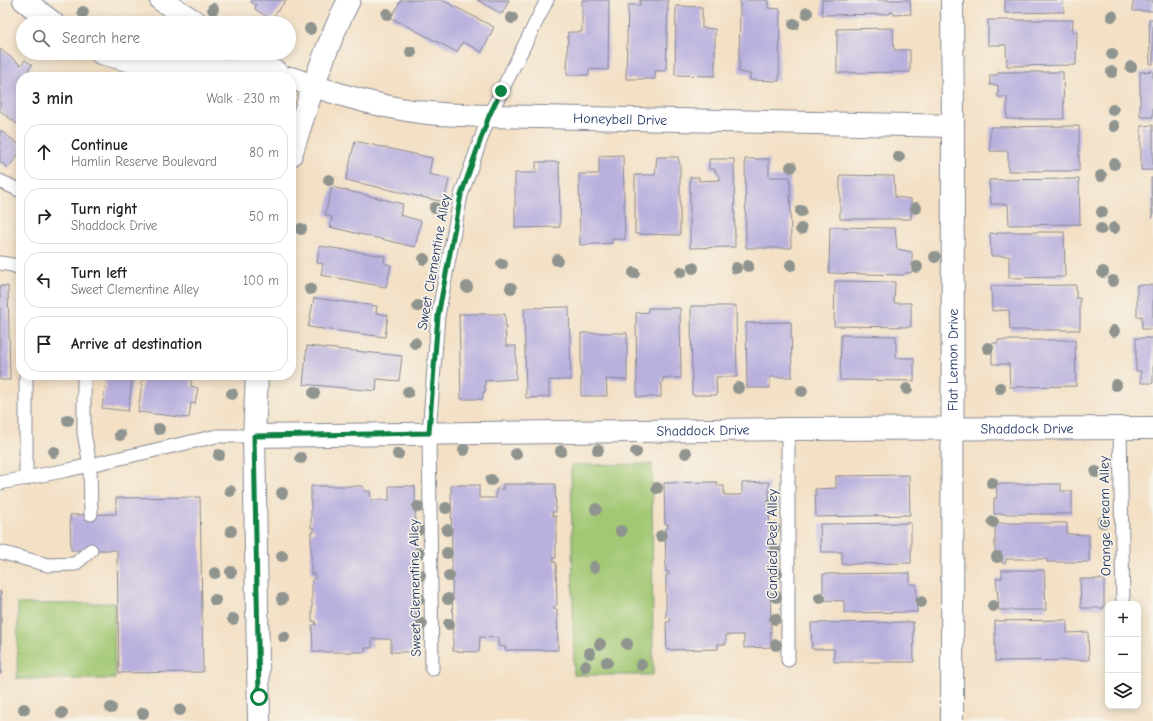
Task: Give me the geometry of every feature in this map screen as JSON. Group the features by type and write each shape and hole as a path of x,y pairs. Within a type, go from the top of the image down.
{"street":[{"path":"24,0 44,16"},
{"path":"161,0 187,16"},
{"path":"296,139 332,34 349,0"},
{"name":"Flat Lemon Drive","path":"952,0 952,721"},
{"name":"Honeybell Drive","path":"127,60 154,67 227,72"},
{"name":"Honeybell Drive","path":"257,60 278,72"},
{"name":"Honeybell Drive","path":"296,80 313,86 392,107 428,113 489,116 953,126"},
{"path":"257,380 254,436 259,721"},
{"name":"Shaddock Drive","path":"254,436 788,429 1153,428"}],"lane":[{"name":"Sweet Clementine Alley","path":"432,668 429,433 438,316 461,195 489,116 547,0"},
{"path":"0,181 16,189"},
{"path":"0,263 16,266"},
{"path":"26,380 26,479"},
{"path":"84,380 84,433 90,465 91,514"},
{"name":"Orange Cream Alley","path":"1120,428 1123,601"},
{"name":"Candied Peel Alley","path":"788,429 788,660"},
{"path":"0,483 26,479 217,436 254,436"},
{"path":"0,552 48,565 75,564 91,550"}],"green space":[{"path":"652,464 653,675 574,675 571,465"},
{"path":"114,603 115,679 17,679 18,604"}],"building":[{"path":"252,0 286,0 274,16 265,16 255,9 256,5 251,2"},
{"path":"401,0 442,0 494,27 482,52 463,42 457,52 391,18"},
{"path":"477,0 509,0 502,14"},
{"path":"582,0 609,0 608,70 589,69 589,75 567,75 568,32 582,32"},
{"path":"640,0 668,0 666,71 655,71 655,79 626,79 628,5 640,5"},
{"path":"740,0 768,0 768,8 780,9 779,81 750,80 750,74 739,72"},
{"path":"822,0 910,0 911,14 894,15 894,13 890,12 890,14 822,15"},
{"path":"1005,0 1063,0 1064,12 1005,13"},
{"path":"1133,0 1153,0 1153,11 1133,11"},
{"path":"676,6 702,7 702,28 715,29 715,76 675,75"},
{"path":"1149,19 1153,19 1153,64 1150,64"},
{"path":"988,20 1073,20 1072,32 1077,32 1076,65 1007,66 1006,45 988,45"},
{"path":"893,28 894,50 910,50 910,72 837,73 837,29"},
{"path":"0,49 21,65 25,60 32,65 28,70 31,72 16,72 16,123 0,111"},
{"path":"1153,71 1153,117 1140,117 1140,72"},
{"path":"998,72 1063,72 1064,119 1007,119 1007,97 998,97 998,85 990,85 990,75 998,75"},
{"path":"1153,125 1153,170 1141,170 1141,126"},
{"path":"1079,126 1079,171 1008,171 1008,151 990,151 990,127"},
{"path":"0,130 16,142 16,158 8,168 0,162"},
{"path":"355,141 432,158 429,174 449,179 444,202 346,180"},
{"path":"623,155 625,239 612,239 612,243 580,245 579,174 599,174 599,156"},
{"path":"657,157 678,157 680,165 680,235 635,234 635,175 655,175"},
{"path":"709,159 734,159 735,247 690,248 690,177 699,177 699,181 721,180 714,169 709,169"},
{"path":"745,159 769,159 769,177 790,177 791,248 746,248"},
{"path":"536,162 559,162 560,227 515,228 515,173 536,173"},
{"path":"840,175 894,176 895,197 911,199 911,219 840,219"},
{"path":"1151,178 1153,178 1153,218 1152,218"},
{"path":"1079,179 1080,224 1009,225 1008,204 991,204 989,180"},
{"path":"332,187 403,204 400,215 421,221 415,247 330,227 332,217 325,215"},
{"path":"830,227 895,228 897,249 912,252 912,272 903,275 829,273"},
{"path":"998,232 1064,232 1065,277 1009,278 1009,256 991,256 990,233 998,234"},
{"path":"319,246 385,256 384,263 391,265 386,287 321,275 323,264 317,263"},
{"path":"835,281 895,282 894,303 911,303 911,327 834,326"},
{"path":"1076,285 1076,298 1080,298 1080,330 1010,330 1009,310 992,311 991,286"},
{"path":"1137,285 1153,285 1153,329 1142,329 1142,316 1137,317"},
{"path":"0,286 8,286 10,380 0,380"},
{"path":"314,298 377,306 376,313 388,315 385,337 308,327"},
{"path":"691,306 736,306 737,377 716,377 717,395 692,395"},
{"path":"569,307 571,380 549,380 549,397 526,398 524,308"},
{"path":"648,308 680,308 681,378 663,378 661,384 661,397 637,397 636,313 648,312"},
{"path":"459,314 505,314 506,346 516,346 516,379 485,381 485,392 483,392 483,399 461,399"},
{"path":"791,322 792,377 770,377 770,388 747,388 746,323"},
{"path":"581,333 627,333 627,380 606,379 607,396 581,396"},
{"path":"841,335 896,336 896,358 914,358 914,381 840,380"},
{"path":"1136,338 1153,338 1153,383 1141,383 1141,371 1136,371"},
{"path":"998,340 1075,340 1076,386 1010,387 1009,364 992,364 992,343 998,343"},
{"path":"307,346 402,356 399,381 377,379 376,391 303,384"},
{"path":"106,380 132,380 128,411 102,408"},
{"path":"142,380 192,380 191,386 198,388 195,404 191,403 189,418 138,412"},
{"path":"909,475 910,515 816,517 815,489 836,488 836,476"},
{"path":"717,482 717,486 724,486 724,495 742,495 742,483 769,482 771,647 744,648 744,635 726,635 726,644 718,644 718,649 667,650 666,622 670,622 670,618 666,617 666,575 669,575 669,572 666,572 665,528 668,528 668,524 665,524 664,483"},
{"path":"503,484 555,484 556,512 552,512 553,516 556,516 556,558 553,558 553,562 556,562 557,604 553,609 557,609 558,650 505,650 506,647 498,646 498,638 480,637 479,652 453,651 451,485 479,485 479,498 496,498 496,489 503,489"},
{"path":"996,484 1061,484 1061,491 1072,491 1072,514 994,514 994,498 997,498"},
{"path":"311,486 363,486 364,491 370,491 371,500 389,500 389,486 415,486 417,652 391,652 391,639 372,639 372,648 365,648 365,652 313,652 312,625 316,625 315,621 312,621 312,579 315,579 315,574 311,574 311,532 314,532 314,528 311,528"},
{"path":"200,497 203,672 119,673 117,550 71,550 70,515 116,514 116,498"},
{"path":"911,523 911,563 842,564 842,552 821,552 820,524"},
{"path":"995,523 1067,523 1067,534 1089,535 1089,562 1047,562 1047,559 1006,559 1006,563 1002,563 1001,552 995,552"},
{"path":"1002,570 1044,570 1046,610 999,610 996,578 1002,578"},
{"path":"910,573 910,584 916,584 917,612 844,613 844,601 823,600 823,574"},
{"path":"1080,579 1104,579 1104,608 1081,608"},
{"path":"1,591 1,674 0,674"},
{"path":"1067,620 1067,633 1088,632 1089,660 995,661 995,621"},
{"path":"913,622 914,662 834,662 834,649 812,649 811,623"}],"route":[{"path":"259,697 254,436 429,433 438,316 461,195 489,116 501,91"}]}
